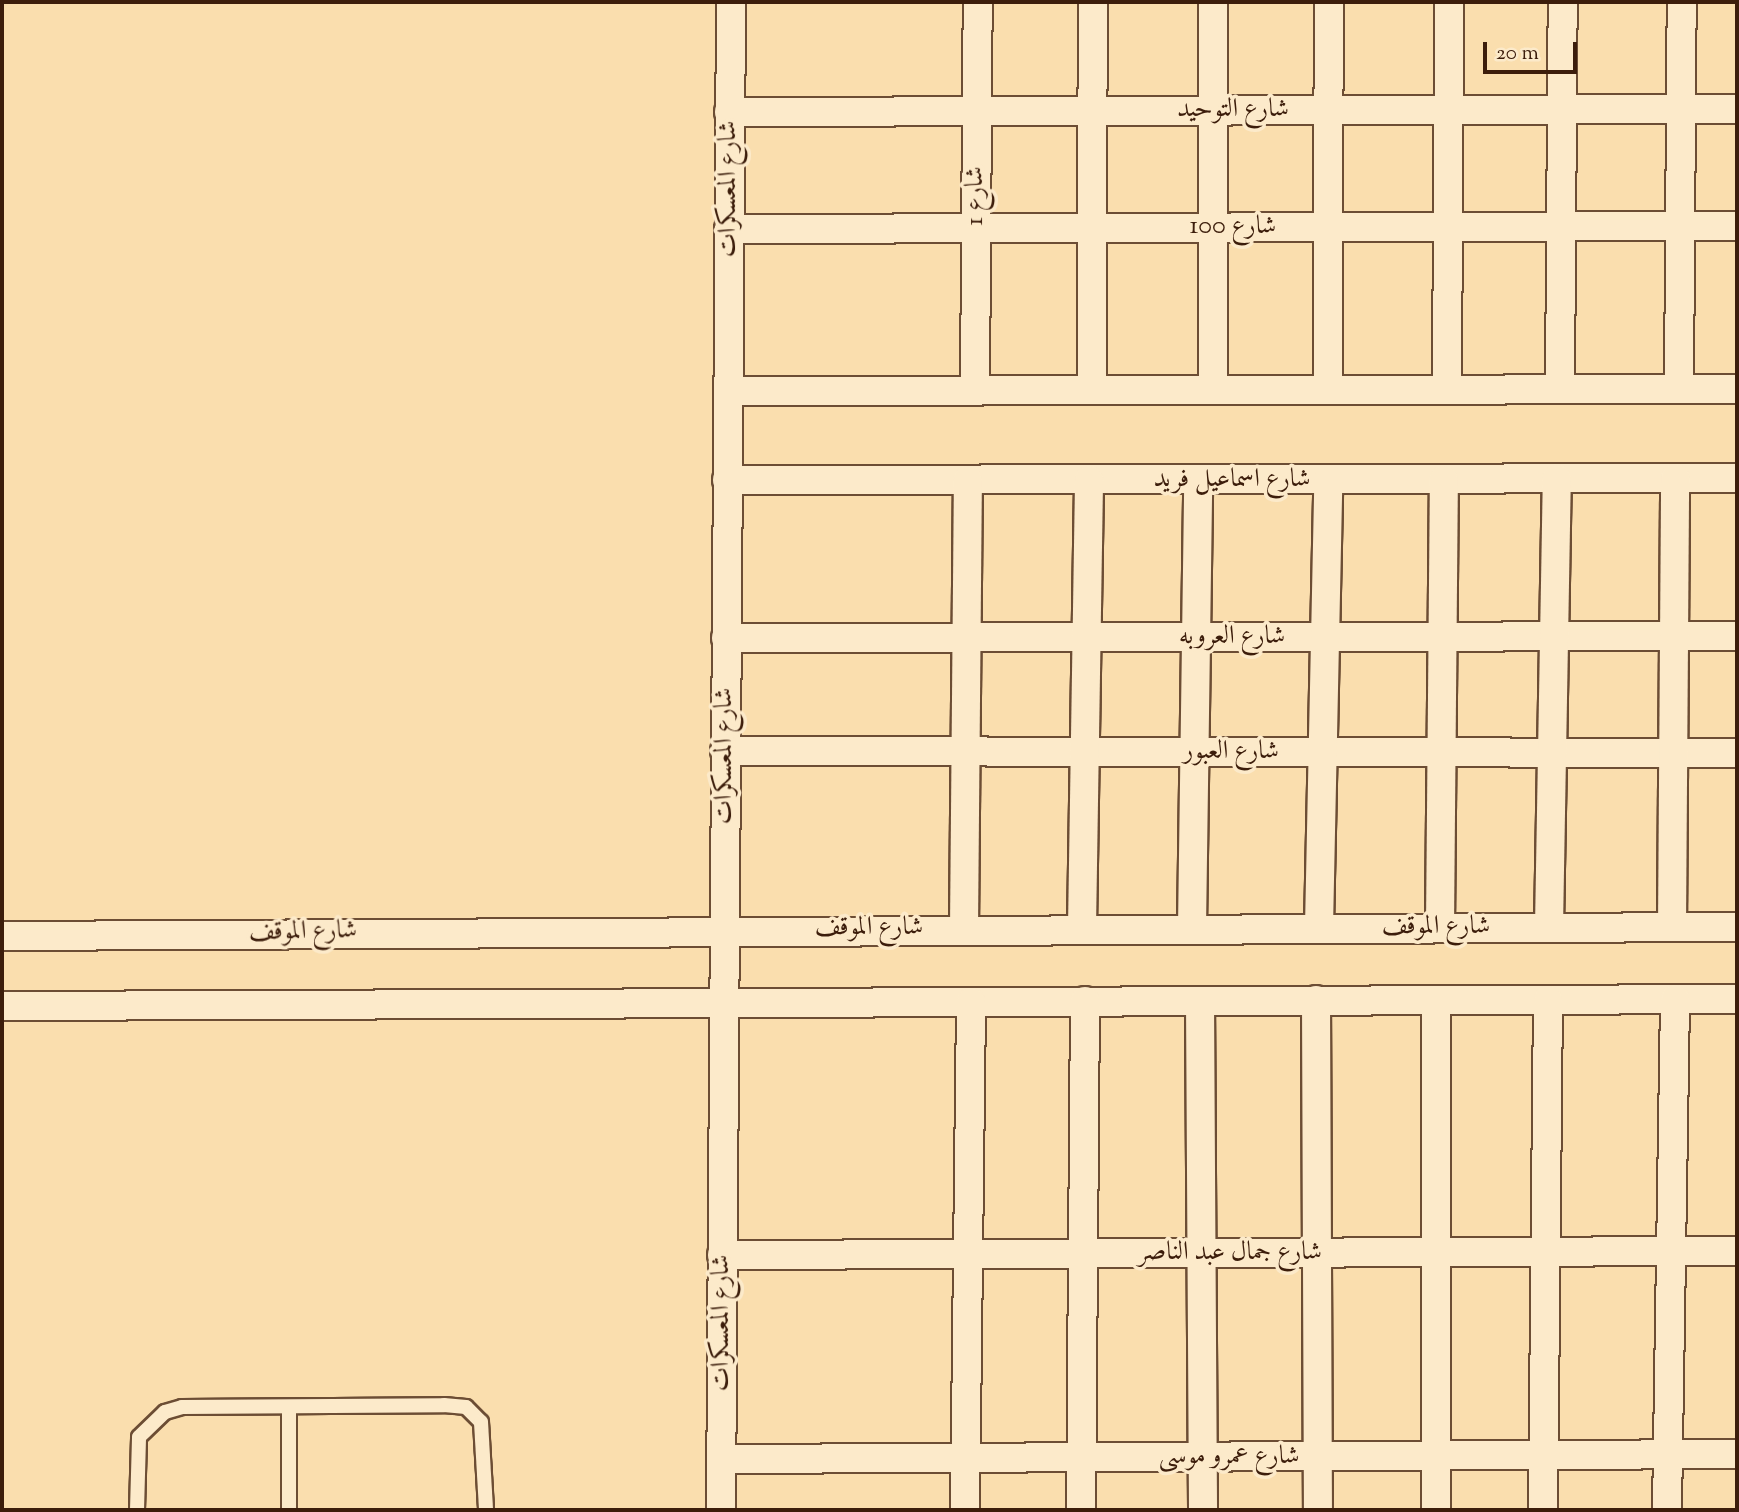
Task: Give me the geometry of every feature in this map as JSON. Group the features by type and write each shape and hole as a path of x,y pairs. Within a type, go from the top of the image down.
{"street":[{"name":"شارع المعسكرات","path":"721,1510 731,2"},
{"name":"شارع 1","path":"975,390 978,2"},
{"path":"1092,390 1093,2"},
{"path":"1213,2 1213,390"},
{"path":"1328,390 1329,2"},
{"path":"1447,389 1449,2"},
{"path":"1560,389 1563,2"},
{"path":"1679,389 1682,2"},
{"name":"شارع التوحيد","path":"729,112 1737,109"},
{"name":"شارع 100","path":"729,229 1737,226"},
{"path":"728,391 1737,389"},
{"path":"1672,927 1675,478"},
{"name":"شارع اسماعيل فريد","path":"727,480 1737,478"},
{"path":"1319,927 1328,479"},
{"path":"1549,927 1557,479"},
{"path":"964,928 968,480"},
{"path":"1082,928 1088,480"},
{"path":"1192,928 1198,480"},
{"path":"1440,927 1444,480"},
{"name":"شارع العروبه","path":"726,638 1737,636"},
{"name":"شارع العبور","path":"725,751 1737,753"},
{"name":"شارع الموقف","path":"2,936 724,928 1737,927"},
{"path":"1667,1510 1675,999"},
{"path":"2,1006 1737,999"},
{"path":"1316,1000 1318,1510"},
{"path":"1436,1000 1436,1510"},
{"path":"1543,1510 1548,1000"},
{"path":"1081,1510 1085,1001"},
{"path":"1200,1001 1203,1510"},
{"path":"965,1510 971,1002"},
{"name":"شارع جمال عبد الناصر","path":"722,1255 1737,1251"},
{"name":"شارع عمرو موسى","path":"721,1459 1737,1454"}],"lane":[{"path":"289,1407 289,1510"},
{"path":"137,1510 139,1437 165,1412 289,1407 466,1407 484,1431 486,1510"}]}
